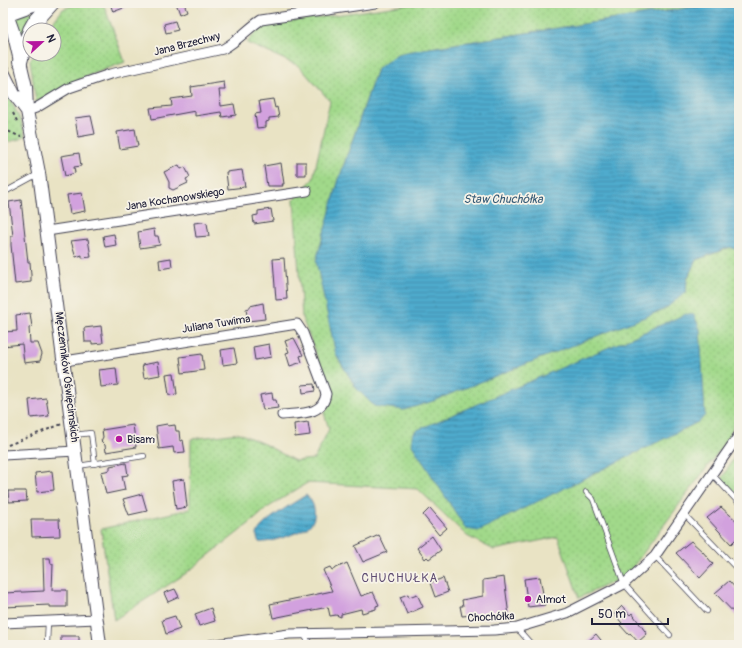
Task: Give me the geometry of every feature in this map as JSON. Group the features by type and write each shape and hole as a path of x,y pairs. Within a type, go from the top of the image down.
{"main road":[{"path":"5,11 36,3"},
{"path":"35,22 52,3"},
{"name":"Męczenników Oświęcimskich","path":"5,11 26,87 27,111 39,174 65,361 100,645"},
{"path":"20,62 22,55"},
{"name":"Męczenników Oświęcimskich","path":"3,72 14,94 27,111"}],"street":[{"name":"Jana Brzechwy","path":"27,111 36,108 69,88 110,74 223,49 234,43 248,28 261,20 375,3"},
{"name":"Jana Kochanowskiego","path":"47,231 307,191"},
{"name":"Juliana Tuwima","path":"65,361 296,324 303,333 326,394 325,399 318,410 282,415"},
{"name":"Chochółka","path":"210,645 262,636 401,631 494,630 517,628 567,613 624,584 655,556 739,435"},
{"path":"3,455 76,451"},
{"path":"3,623 97,619"}],"lane":[{"path":"3,193 39,174"},
{"path":"74,435 91,433 95,464"},
{"path":"78,466 144,456"},
{"path":"712,474 739,503"},
{"path":"586,492 593,499 624,584 670,635"},
{"path":"684,514 739,571"},
{"path":"655,556 707,611"},
{"path":"47,645 48,621"},
{"path":"517,628 532,645"},
{"path":"303,634 311,645"}],"path":[{"path":"11,108 18,124"},
{"path":"3,130 22,138 20,131"},
{"path":"3,447 63,424"}],"green space":[{"path":"80,3 103,3 125,62 85,77 36,102 30,62 62,62 62,22 53,22 63,9"},
{"path":"420,3 719,3 417,50 377,69 339,179 317,261 336,355 357,389 686,292 687,279 696,260 731,247 739,251 739,414 727,440 627,575 579,598 558,537 494,550 467,536 418,489 307,483 267,508 185,574 114,620 101,529 190,509 191,439 239,433 266,445 295,461 314,459 329,429 324,413 331,401 328,385 302,318 294,199 313,179 330,101 299,66 247,43 257,30 271,24"},
{"path":"37,10 30,22 22,22 22,35 20,38 13,18"},
{"path":"3,85 21,121 25,136 20,139 3,143"},
{"path":"739,449 739,496 722,478"}],"water":[{"name":"Staw Chuchółka","path":"719,3 739,3 739,251 730,247 696,260 687,279 686,292 665,309 430,402 404,410 374,406 357,389 336,355 316,261 339,179 377,69 397,54 417,50"},
{"path":"686,314 694,315 700,329 705,415 700,421 478,531 466,529 412,445 412,436 415,431"},
{"path":"306,495 312,502 314,510 314,519 309,526 285,537 259,542 257,533 265,523"}],"building":[{"path":"110,3 134,3 134,4 113,12"},
{"path":"176,3 184,3 187,11 180,14"},
{"path":"175,21 178,30 166,33 164,24"},
{"path":"224,82 225,90 219,90 221,106 234,104 236,115 222,117 221,112 195,116 195,111 152,119 150,108 172,106 171,99 192,96 191,87"},
{"path":"273,99 275,108 277,107 279,117 269,118 269,121 266,122 266,127 257,128 255,114 261,113 259,101"},
{"path":"91,116 95,134 78,137 75,118"},
{"path":"135,129 138,146 120,149 117,132"},
{"path":"79,153 81,166 74,167 75,173 65,176 61,156"},
{"path":"297,162 306,162 306,175 297,175"},
{"path":"281,163 283,186 267,186 264,166"},
{"path":"179,165 181,169 185,167 190,177 186,179 188,183 173,190 169,188 169,182 164,172"},
{"path":"242,170 245,187 228,189 226,172"},
{"path":"82,193 85,211 70,214 67,195"},
{"path":"21,200 28,262 30,262 31,282 15,284 11,245 11,236 13,236 9,202"},
{"path":"271,209 273,221 254,224 253,216 258,215 258,211"},
{"path":"194,223 207,223 209,236 196,237"},
{"path":"154,229 155,236 158,236 160,245 140,248 138,232"},
{"path":"114,234 116,245 105,247 103,236"},
{"path":"88,239 91,257 82,258 82,255 76,257 71,241"},
{"path":"171,258 172,267 160,269 159,260"},
{"path":"284,258 287,299 276,300 273,259"},
{"path":"263,303 265,319 248,321 246,309 250,308 250,306"},
{"path":"30,313 32,327 29,328 30,343 38,343 42,354 40,361 24,363 22,344 3,346 3,332 17,331 16,315"},
{"path":"101,326 103,343 92,344 92,342 85,342 84,328"},
{"path":"294,338 303,355 300,356 302,362 290,366 286,353 289,352 285,341"},
{"path":"269,344 271,357 255,360 253,347"},
{"path":"234,348 237,363 223,365 221,350"},
{"path":"202,354 204,370 182,373 180,357"},
{"path":"158,362 160,375 144,378 142,365"},
{"path":"116,368 118,385 101,387 99,370"},
{"path":"174,373 177,394 169,395 166,374"},
{"path":"314,384 315,391 303,393 302,385"},
{"path":"272,393 273,400 276,400 278,408 263,410 260,395"},
{"path":"46,398 49,416 31,418 29,400"},
{"path":"308,422 310,435 295,437 294,424"},
{"path":"167,424 168,426 175,425 176,431 179,431 180,441 183,440 185,452 174,453 173,447 159,449 156,426"},
{"name":"Bisam","path":"133,425 136,447 106,452 105,445 101,441 103,437 102,430"},
{"path":"126,463 128,475 122,476 125,490 106,494 101,472 110,470 110,466"},
{"path":"52,471 54,490 37,492 35,473"},
{"path":"184,479 187,507 176,509 172,481"},
{"path":"8,491 26,491 27,501 9,502"},
{"path":"142,494 147,511 129,515 123,499"},
{"path":"721,507 739,523 739,536 731,544 707,518"},
{"path":"430,508 447,528 439,535 423,515"},
{"path":"31,519 59,519 60,536 32,537"},
{"path":"379,535 387,552 363,562 355,546"},
{"path":"432,536 441,550 429,559 427,557 425,559 417,548"},
{"path":"691,541 713,564 700,578 676,553"},
{"path":"43,558 50,558 51,564 53,564 52,590 67,590 67,607 50,607 50,605 3,607 3,593 44,591"},
{"path":"347,563 361,596 373,592 379,605 376,606 376,609 362,613 361,609 341,614 341,617 336,615 330,616 328,607 273,618 270,604 332,591 323,570 330,567 332,570"},
{"path":"504,577 509,616 486,619 473,615 462,616 460,606 463,606 462,600 483,596 483,580"},
{"path":"540,577 545,605 528,607 524,579"},
{"path":"443,578 448,592 435,597 430,583"},
{"path":"729,581 739,592 739,618 715,593"},
{"path":"175,589 179,597 168,602 164,593"},
{"path":"408,594 409,597 417,594 423,607 407,614 400,597"},
{"path":"622,606 630,615 632,613 647,634 638,642 620,625 622,623 614,614"},
{"path":"211,608 215,621 199,626 195,614"},
{"path":"175,616 180,629 166,634 162,620"},
{"path":"596,634 605,645 584,645"},
{"path":"61,636 79,636 79,645 61,645"}],"place":[{"name":"Bisam","path":"119,439"},
{"name":"Almot","path":"528,599"}],"district":[{"name":"CHUCHUŁKA","path":"400,578"}]}
